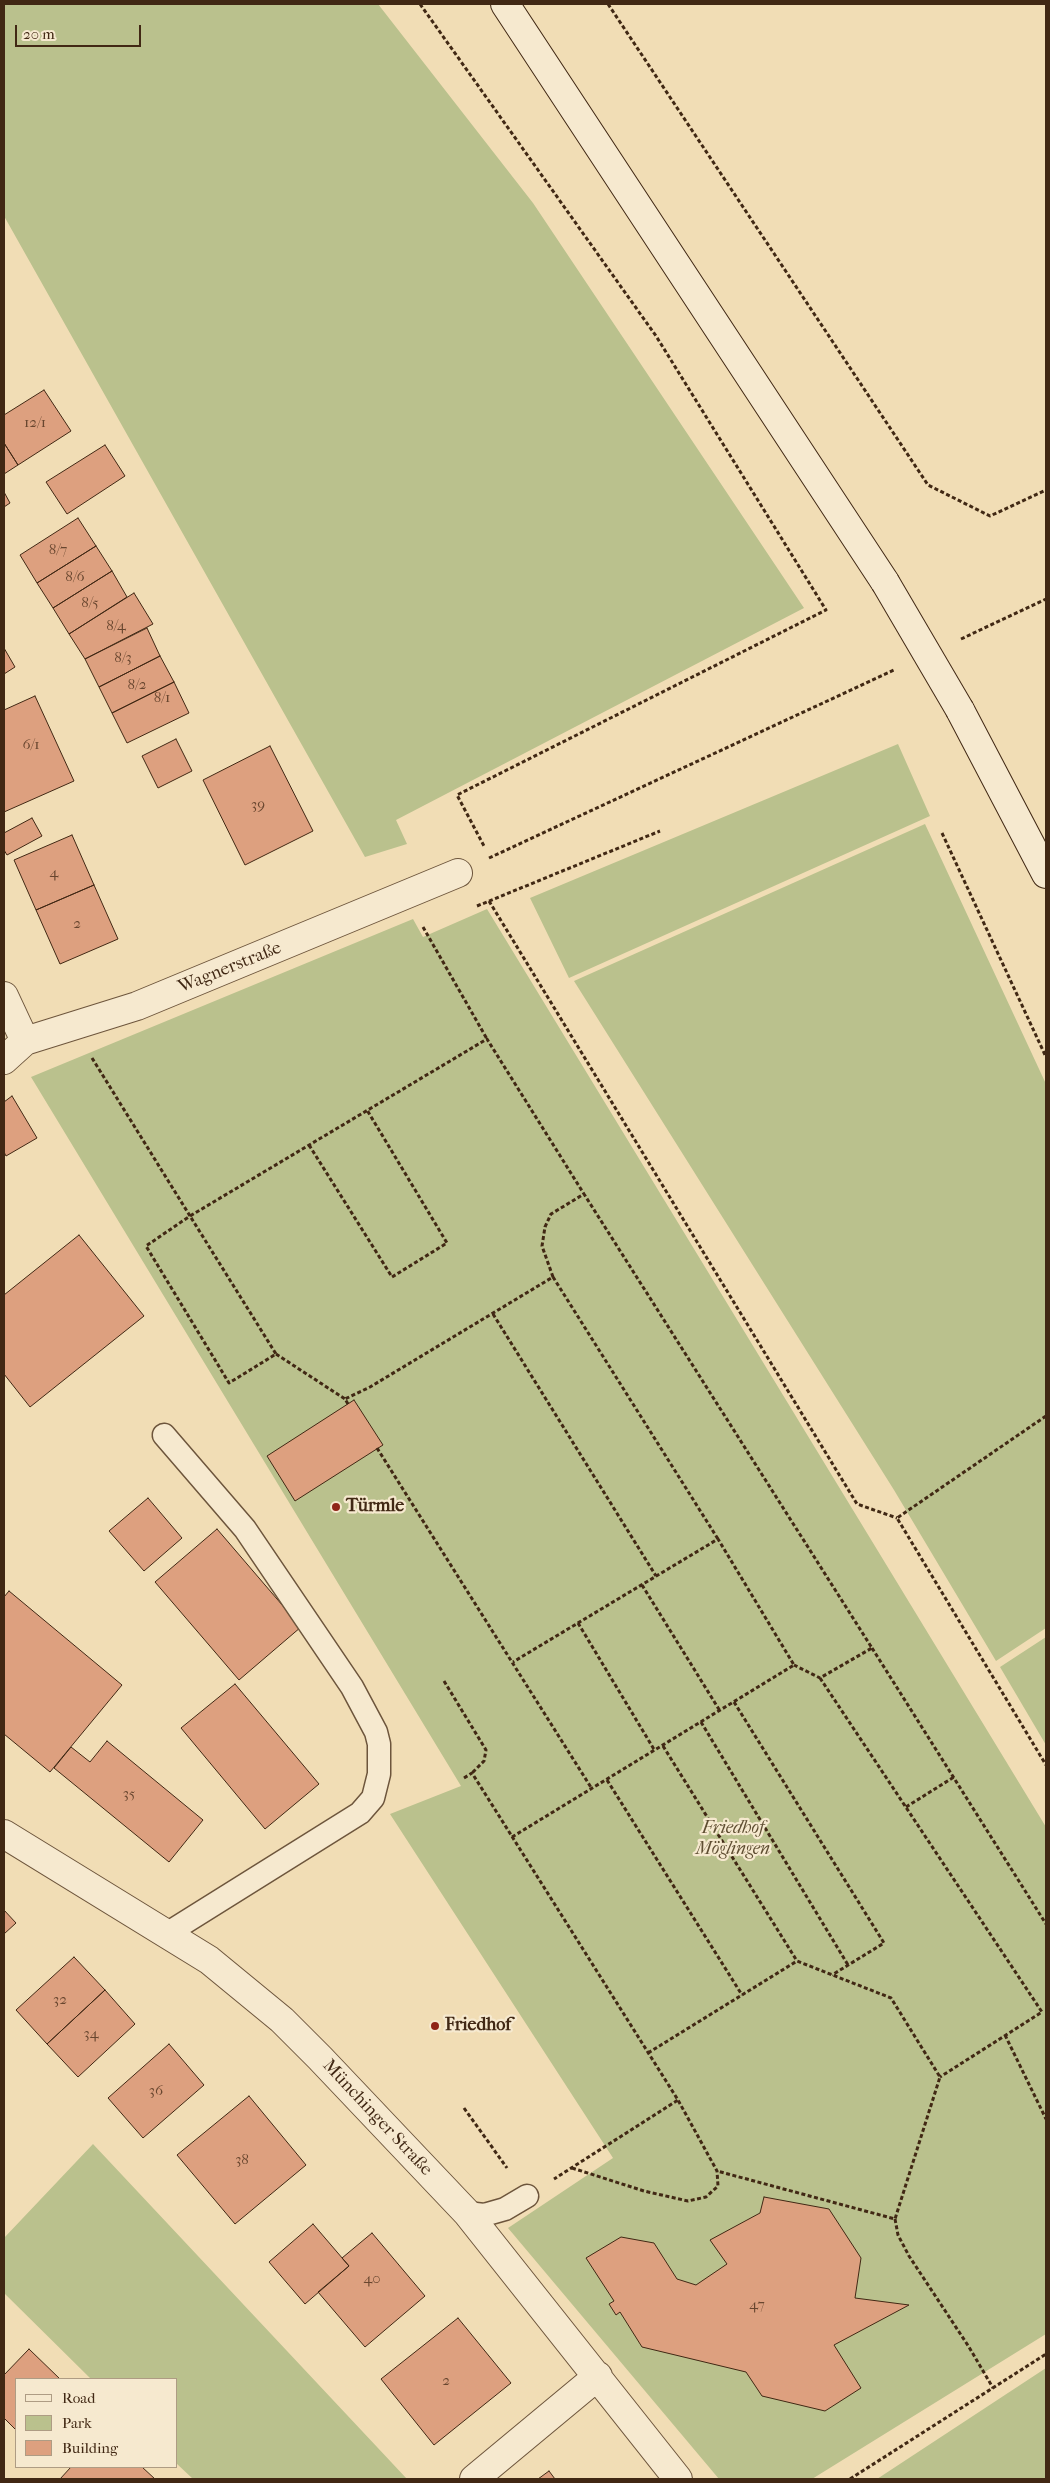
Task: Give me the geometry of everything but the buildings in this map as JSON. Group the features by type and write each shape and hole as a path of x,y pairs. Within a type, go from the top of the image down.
{"street":[{"path":"504,4 885,582 960,710 1046,874"},
{"name":"Wagnerstraße","path":"4,1060 25,1041 137,1006 458,873"},
{"path":"4,996 25,1041"},
{"name":"Münchinger Straße","path":"4,1834 168,1933 233,1978 282,2020 467,2214 598,2376 678,2479"},
{"path":"474,2479 598,2376"}],"lane":[{"path":"164,1435 245,1529 352,1687 376,1732 379,1744 379,1774 373,1798 360,1813 168,1933"},
{"path":"467,2214 484,2215 505,2209 526,2196"}],"path":[{"path":"420,4 656,336 826,610 457,795 490,858"},
{"path":"608,4 928,485 990,516 1046,490"},
{"path":"959,640 1046,599"},
{"path":"458,873 898,668"},
{"path":"472,908 660,831"},
{"path":"942,833 1046,1057"},
{"path":"489,901 857,1504 897,1518 1046,1765"},
{"path":"431,925 423,928 487,1039 1046,1924"},
{"path":"73,1027 276,1354 345,1399 348,1404"},
{"path":"276,1354 229,1383 146,1246 190,1216 487,1039"},
{"path":"309,1145 392,1277 447,1243 367,1110"},
{"path":"584,1194 551,1214 545,1227 542,1246 553,1277 718,1539 794,1665 820,1678 1044,2013 1005,2035 940,2077 895,2219 898,2234 909,2256 969,2347 992,2388"},
{"path":"345,1399 370,1387 553,1277"},
{"path":"493,1314 656,1576"},
{"path":"897,1518 1046,1416"},
{"path":"377,1448 592,1789"},
{"path":"513,1662 718,1539"},
{"path":"642,1585 720,1710"},
{"path":"578,1623 655,1751"},
{"path":"820,1678 872,1648"},
{"path":"512,1837 794,1665"},
{"path":"444,1681 486,1750 484,1761 464,1778"},
{"path":"734,1702 884,1942 832,1976"},
{"path":"701,1722 848,1965"},
{"path":"663,1746 797,1961 891,1998 940,2077"},
{"path":"472,1773 678,2100 717,2171 718,2186 706,2197 688,2201 644,2191 571,2168"},
{"path":"906,1807 954,1778"},
{"path":"607,1780 742,1995"},
{"path":"648,2053 797,1961"},
{"path":"1005,2035 1046,2118"},
{"path":"464,2108 526,2196 678,2100"},
{"path":"717,2171 895,2219"},
{"path":"850,2479 1046,2354"}],"green space":[{"path":"4,4 378,4 533,203 804,608 396,820 407,844 365,857 4,216"},
{"path":"898,744 930,816 569,978 530,898"},
{"path":"925,824 1046,1084 1046,1628 996,1661 894,1490 574,981"},
{"name":"Friedhof Möglingen","path":"487,909 1046,1827 1046,2334 812,2479 719,2479 508,2228 613,2158 390,1814 461,1786 31,1077 413,919 423,937"},
{"path":"1046,1637 1046,1745 1000,1667"},
{"path":"93,2144 407,2479 193,2479 178,2465 178,2378 90,2378 4,2293 4,2238"},
{"path":"1046,2368 1046,2479 877,2479"}],"place":[{"name":"Türmle","path":"336,1507"},
{"name":"Friedhof","path":"435,2026"}]}
